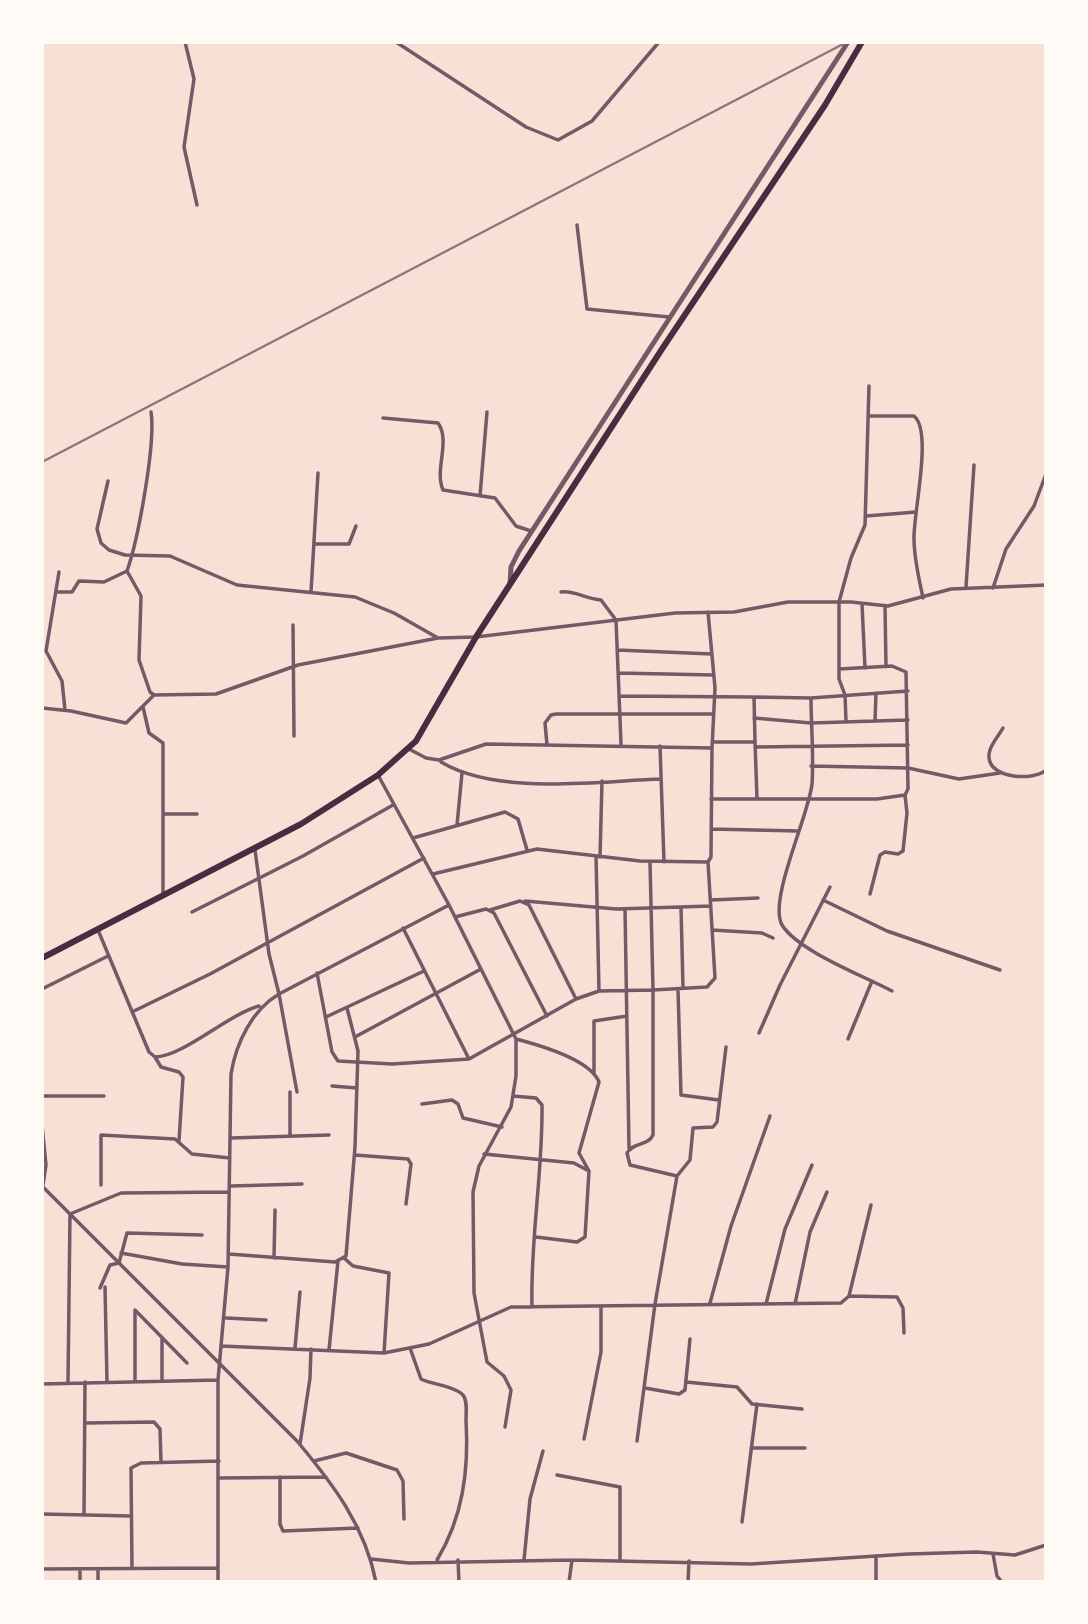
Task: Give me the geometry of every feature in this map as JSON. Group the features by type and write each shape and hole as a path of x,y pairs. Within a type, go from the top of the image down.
{"highway":[{"path":"42,958 255,850 378,775 409,749 434,714 476,638 669,338 825,105 862,42"}],"street":[{"path":"186,42 194,79 184,147 197,205"},
{"path":"396,42 526,127 558,140 592,121 659,42"},
{"path":"510,585 511,567 532,531 848,42"},
{"path":"577,225 587,309 669,317"},
{"path":"846,721 845,695 839,669 839,602 866,516 869,386"},
{"path":"56,592 73,592 79,581 104,582 127,571 134,555 143,502 151,412"},
{"path":"480,496 487,412"},
{"path":"870,416 912,416 919,419 920,478 914,538 923,598"},
{"path":"383,418 438,423 443,431 441,486 448,493 497,499 516,526 532,531"},
{"path":"966,587 974,465"},
{"path":"312,592 318,473"},
{"path":"993,587 1006,549 1034,506 1046,474"},
{"path":"107,481 97,520 98,536 108,550 179,559 237,585 337,594 372,603 438,638"},
{"path":"866,516 916,512"},
{"path":"314,544 349,544 354,539 356,526"},
{"path":"127,571 141,596 139,660 150,692 154,695 216,694 293,668 438,638 476,638 616,620 734,612 788,602 839,602 885,606 966,587 1046,585"},
{"path":"59,572 46,651 62,681 65,710"},
{"path":"561,592 572,591 584,599 601,600 616,620 621,744"},
{"path":"862,603 866,668"},
{"path":"885,606 886,667"},
{"path":"317,973 335,1058 342,1062 469,1059 515,1037 576,999 599,992 707,987 713,984 708,862 711,858 714,676 708,612"},
{"path":"293,625 294,736"},
{"path":"617,650 712,654"},
{"path":"839,669 898,667 906,672 908,789 905,795 907,813 903,851 880,855 870,894"},
{"path":"618,673 714,676"},
{"path":"619,696 811,698 908,691"},
{"path":"876,693 876,720"},
{"path":"42,708 127,723 154,695"},
{"path":"754,697 757,799"},
{"path":"811,698 811,787 779,911 783,927 801,942 892,991"},
{"path":"143,707 149,733 163,743 163,897"},
{"path":"547,745 545,723 551,715 713,714"},
{"path":"754,718 811,723 908,720"},
{"path":"1000,773 990,763 989,754 1003,728"},
{"path":"712,742 755,745 908,746"},
{"path":"439,761 480,745 621,744 712,748"},
{"path":"660,746 664,862"},
{"path":"409,749 463,774 515,783 661,779"},
{"path":"811,766 908,768 958,779 1000,773 1038,776 1046,770"},
{"path":"457,825 463,774"},
{"path":"378,775 425,858 515,1037 513,1096 502,1127 484,1154 472,1192 474,1293 487,1362 504,1376 510,1390 505,1427"},
{"path":"599,992 597,909 602,781"},
{"path":"711,799 877,799 905,795"},
{"path":"192,912 259,880 394,804"},
{"path":"413,838 497,813 511,813 518,818 527,850"},
{"path":"164,814 197,814"},
{"path":"711,829 798,831"},
{"path":"433,874 527,850 547,849 650,862 708,862"},
{"path":"255,850 268,943 297,1092"},
{"path":"132,1012 268,943 425,858"},
{"path":"629,1149 653,1135 653,908 650,862"},
{"path":"759,1033 830,887"},
{"path":"710,900 758,898"},
{"path":"525,901 576,999"},
{"path":"455,917 525,901 547,901 597,909 711,906"},
{"path":"823,901 887,931 1000,970"},
{"path":"155,1057 178,1049 242,1012 261,1006 317,973 449,905"},
{"path":"681,907 681,1095 719,1100"},
{"path":"625,909 629,1149 627,1162 630,1166 677,1176"},
{"path":"490,910 547,1016"},
{"path":"403,928 469,1059"},
{"path":"98,930 149,1052 161,1068 180,1072 183,1077 179,1141"},
{"path":"712,930 762,933 773,939"},
{"path":"42,989 107,956"},
{"path":"355,1037 481,970"},
{"path":"326,1017 424,971"},
{"path":"848,1039 872,981"},
{"path":"218,1582 218,1380 226,1318 229,1254 232,1066 261,1006"},
{"path":"229,1254 338,1261 344,1258 348,1250 358,1062 355,1037 346,1008"},
{"path":"574,1163 599,1086 594,1073 594,1021 627,1016"},
{"path":"515,1037 552,1049 594,1073"},
{"path":"637,1441 655,1304 677,1176 690,1160 693,1128 716,1126 726,1047"},
{"path":"332,1086 357,1088"},
{"path":"290,1092 290,1136"},
{"path":"42,1096 104,1096"},
{"path":"513,1096 540,1100 536,1237 531,1264 532,1307"},
{"path":"422,1104 456,1101 463,1118 502,1127"},
{"path":"710,1303 731,1226 771,1116"},
{"path":"42,1125 46,1165 42,1186 300,1444 327,1476 358,1528 371,1559 376,1582"},
{"path":"231,1138 329,1135"},
{"path":"101,1185 101,1136 179,1141 192,1154 230,1158"},
{"path":"536,1237 577,1242 583,1239 589,1171 579,1153"},
{"path":"484,1154 539,1157 574,1163 589,1171"},
{"path":"355,1155 408,1159 411,1164 406,1204"},
{"path":"766,1304 785,1229 812,1165"},
{"path":"230,1186 302,1185"},
{"path":"70,1214 121,1193 229,1192"},
{"path":"795,1304 810,1232 827,1192"},
{"path":"222,1346 384,1353 410,1348 479,1324 506,1308 710,1303 836,1304 845,1301 849,1296 871,1205"},
{"path":"274,1258 275,1210"},
{"path":"68,1382 70,1214"},
{"path":"119,1263 124,1237 130,1232 202,1236"},
{"path":"121,1253 182,1264 228,1267"},
{"path":"344,1258 353,1266 389,1273 385,1299 384,1353"},
{"path":"329,1350 338,1261"},
{"path":"107,1382 102,1287 110,1265 119,1263"},
{"path":"295,1348 300,1292"},
{"path":"849,1296 897,1297 903,1308 904,1333"},
{"path":"584,1439 601,1352 601,1306"},
{"path":"135,1381 135,1311 187,1363"},
{"path":"226,1318 266,1320"},
{"path":"162,1338 162,1381"},
{"path":"645,1388 680,1394 685,1390 690,1339"},
{"path":"300,1444 310,1378 311,1348"},
{"path":"410,1348 421,1379 459,1392 465,1398 468,1443 463,1497 451,1535 436,1561"},
{"path":"42,1384 218,1380"},
{"path":"84,1515 85,1382"},
{"path":"686,1382 740,1388 747,1401 802,1409"},
{"path":"742,1522 757,1404"},
{"path":"85,1423 154,1422 160,1429 161,1462"},
{"path":"751,1448 805,1448"},
{"path":"524,1560 530,1499 543,1451"},
{"path":"314,1461 346,1453 397,1470 403,1481 404,1519"},
{"path":"132,1568 131,1468 141,1463 219,1461"},
{"path":"557,1475 620,1487 620,1560"},
{"path":"219,1478 327,1476"},
{"path":"281,1477 279,1524 283,1531 358,1528"},
{"path":"42,1514 131,1516"},
{"path":"371,1559 394,1563 458,1560 620,1560 751,1564 876,1555 1023,1554 1040,1544 1046,1545"},
{"path":"993,1554 997,1576 1002,1582"},
{"path":"876,1555 876,1582"},
{"path":"458,1560 459,1582"},
{"path":"569,1582 572,1560"},
{"path":"688,1582 689,1561"},
{"path":"42,1569 218,1568"},
{"path":"79,1569 80,1582"},
{"path":"98,1570 98,1582"}],"railway":[{"path":"42,462 847,42"}]}
